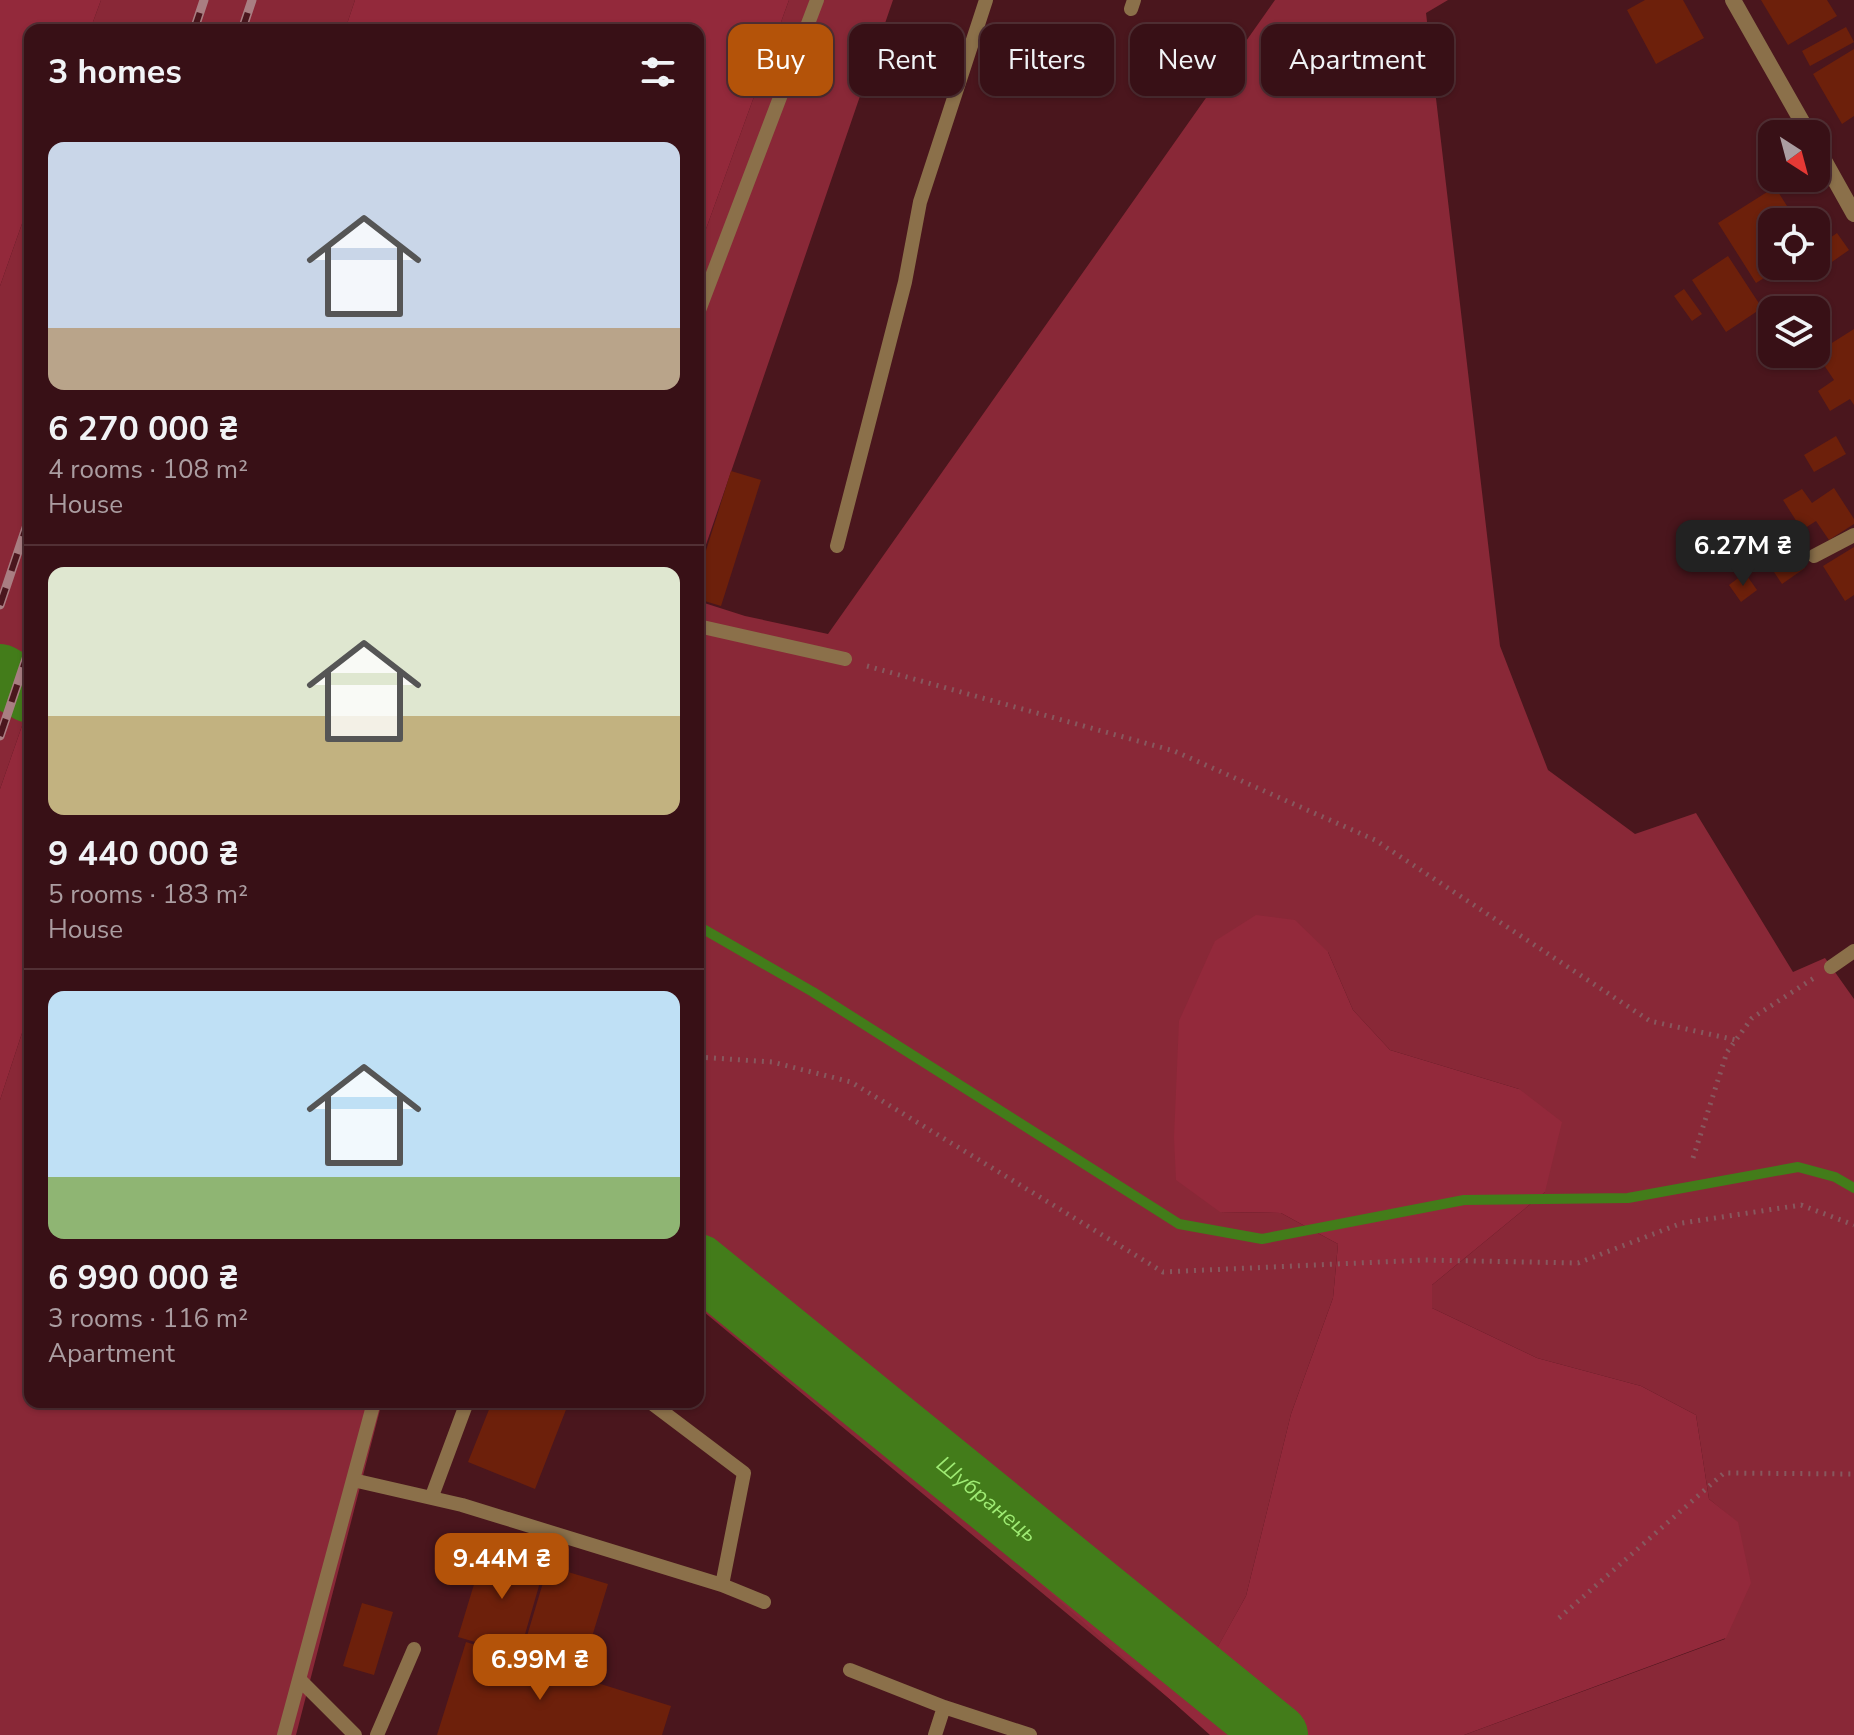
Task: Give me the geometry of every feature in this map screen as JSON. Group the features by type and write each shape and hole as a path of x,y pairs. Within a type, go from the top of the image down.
{"street":[{"path":"1733,0 1801,120"},
{"path":"1830,171 1854,214"}],"lane":[{"path":"704,297 817,0"},
{"path":"837,546 905,282 920,202 986,0"},
{"path":"1814,556 1854,535"},
{"path":"704,627 845,659"},
{"path":"1831,967 1854,951"},
{"path":"284,1735 372,1408"},
{"path":"432,1496 465,1408"},
{"path":"658,1408 744,1473 722,1585"},
{"path":"353,1480 432,1496 722,1585 764,1602"},
{"path":"377,1735 414,1649"},
{"path":"850,1670 944,1707 1030,1735"},
{"path":"299,1679 355,1735"},
{"path":"935,1735 944,1707"}],"path":[{"path":"845,659 1174,751 1375,840 1650,1021 1736,1040"},
{"path":"1693,1158 1727,1052 1752,1018 1831,967"},
{"path":"704,1057 772,1062 851,1082 1163,1272 1424,1260 1578,1263 1682,1223 1801,1205 1854,1225"},
{"path":"1559,1618 1724,1473 1854,1474"}],"shaded area":[{"path":"0,0 101,0 92,24 24,24 24,218 0,286"},
{"path":"101,0 355,0 347,24 92,24"},
{"path":"355,0 789,0 780,24 728,24 728,96 754,96 704,234 704,24 347,24"},
{"path":"789,0 893,0 885,24 849,24 849,96 860,96 704,551 704,234 754,96 833,96 833,24 780,24"},
{"path":"1275,0 1448,0 1426,13 1427,24 1261,24 1261,96 1436,96 1500,646 1548,770 1635,834 1696,813 1793,972 1825,958 1854,999 1854,1735 1464,1735 1725,1639 1738,1523 1709,1499 1696,1415 1641,1386 1537,1358 1432,1308 1432,1285 1545,1192 1519,1089 1390,1050 1353,1010 1328,952 1220,1212 1281,1213 1338,1244 1333,1298 1291,1414 1246,1596 1183,1710 704,1312 704,603 745,616 828,634 1207,96 1245,96 1245,43"},
{"path":"24,218 24,720 0,789 0,286"},
{"path":"24,720 24,1024 0,1100 0,789"},
{"path":"1256,915 1295,920 1328,952 1353,1010 1390,1050 1519,1089 1562,1122 1545,1192 1432,1285 1432,1308 1537,1358 1641,1386 1696,1415 1709,1499 1738,1522 1751,1583 1726,1638 1464,1735 1210,1735 895,1454 704,1291 704,1256 1207,1666 1246,1596 1291,1414 1333,1298 1338,1244 1281,1213 1220,1212 1176,1180 1174,1137 1179,1021 1215,941"},
{"path":"24,1024 24,1408 380,1408 296,1735 0,1735 0,1100"}],"building":[{"path":"1645,0 1683,0 1704,38 1656,64 1627,10"},
{"path":"1761,0 1827,0 1837,16 1788,45"},
{"path":"1846,27 1854,42 1810,66 1802,51"},
{"path":"1854,49 1854,116 1842,124 1813,74"},
{"path":"1767,192 1778,192 1788,208 1758,208 1758,280 1761,280 1756,283 1718,223"},
{"path":"1837,233 1849,250 1830,263 1830,238"},
{"path":"1728,256 1758,302 1758,311 1726,332 1692,280"},
{"path":"1684,289 1702,314 1692,321 1674,296"},
{"path":"1854,329 1854,405 1850,399 1830,411 1818,391 1834,380 1826,368 1830,368 1830,344"},
{"path":"1836,436 1846,454 1814,472 1804,455"},
{"path":"731,471 761,480 721,606 704,601 704,557"},
{"path":"1834,488 1854,519 1854,524 1829,540 1816,521 1802,530 1783,500 1802,489 1812,503"},
{"path":"1775,529 1783,546 1762,556 1754,539"},
{"path":"1854,547 1854,595 1845,601 1823,566"},
{"path":"1793,551 1805,568 1782,584 1770,566"},
{"path":"1745,573 1757,590 1741,602 1729,585"},
{"path":"490,1408 567,1408 535,1489 468,1462"},
{"path":"485,1548 545,1565 519,1655 458,1637"},
{"path":"548,1566 608,1584 581,1673 521,1656"},
{"path":"362,1603 393,1612 374,1675 343,1666"},
{"path":"466,1642 671,1706 662,1735 437,1735"}],"waterway":[{"name":"Шубранець","path":"0,675 24,689"},
{"path":"704,929 813,992 1179,1224 1262,1239 1464,1200 1628,1198 1798,1167 1835,1177 1854,1188"},
{"name":"Шубранець","path":"704,1270 1277,1735"}],"railway":[{"path":"196,24 204,0"},
{"path":"244,24 252,0"},
{"path":"0,605 24,534"},
{"path":"0,736 24,665"}]}
